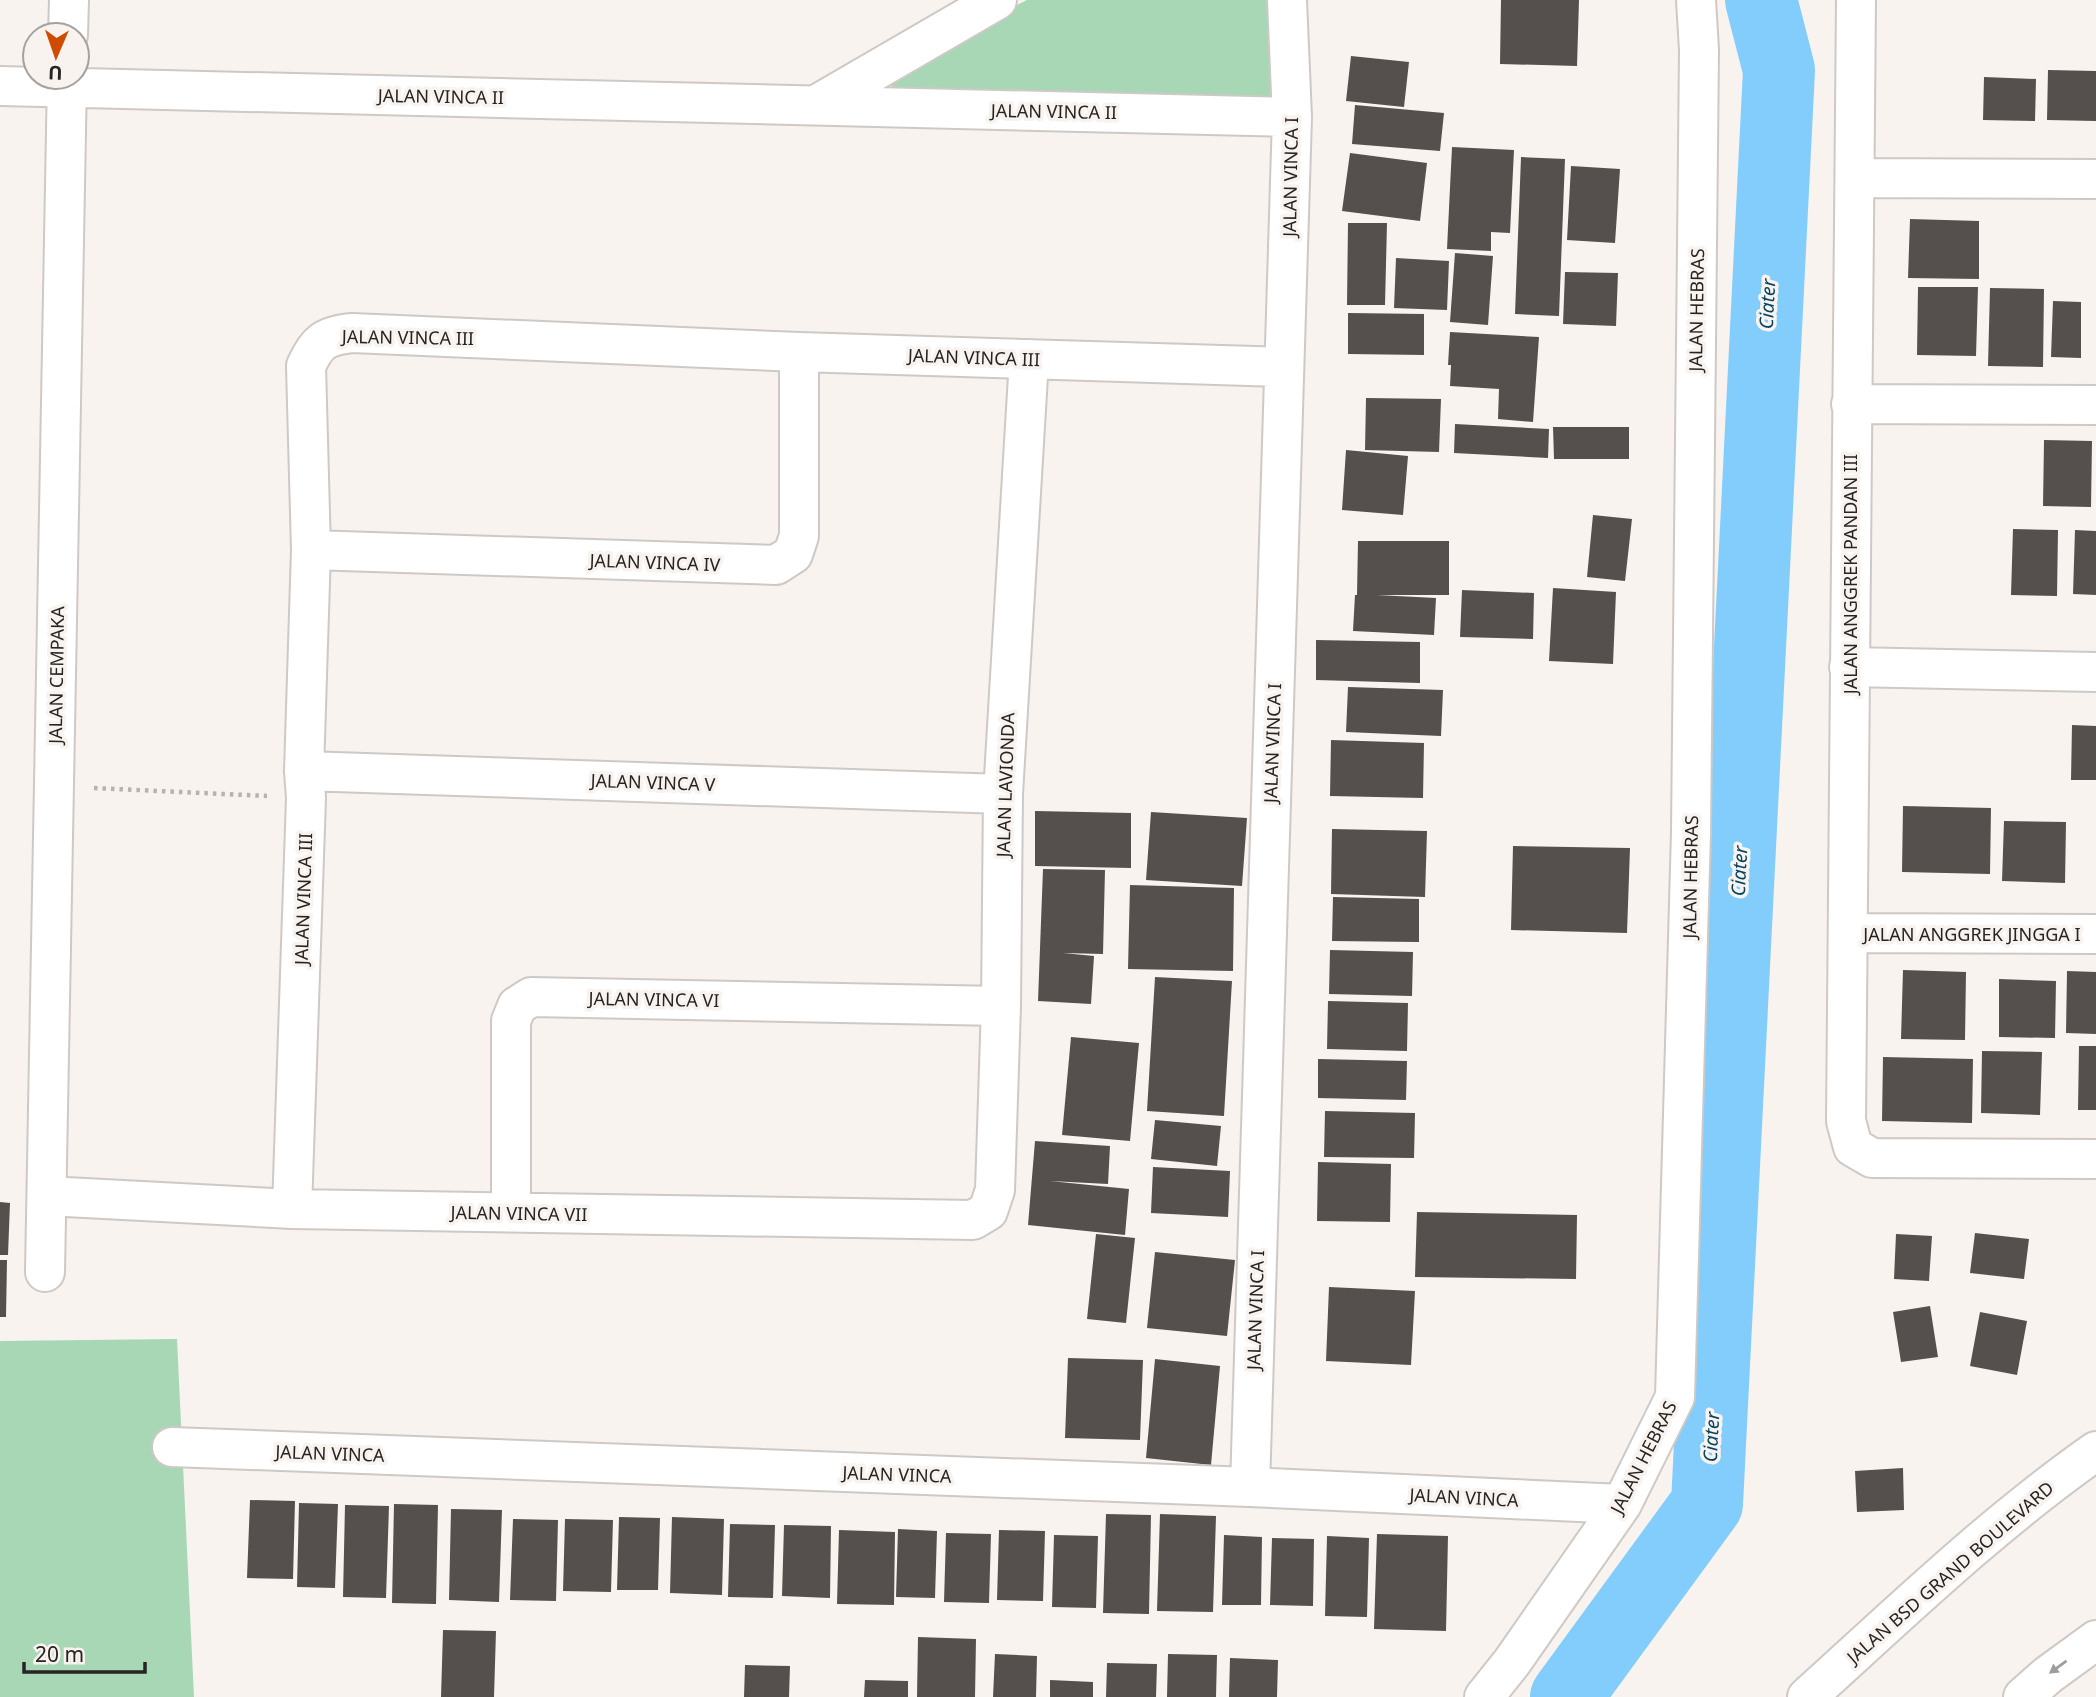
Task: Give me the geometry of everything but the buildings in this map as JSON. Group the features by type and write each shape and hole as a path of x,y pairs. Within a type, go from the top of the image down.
{"street":[{"path":"68,21 69,0"},
{"path":"816,105 997,0"},
{"name":"JALAN VINCA I","path":"1250,1487 1292,117 1287,0"},
{"name":"JALAN HEBRAS","path":"1484,1697 1512,1662 1622,1504 1675,1397 1692,832 1699,64 1696,0"},
{"name":"JALAN ANGGREK PANDAN III","path":"1856,0 1846,1121 1853,1147 1872,1158 2096,1159"},
{"name":"JALAN VINCA II","path":"91,83 1292,117"},
{"name":"JALAN VINCA II","path":"0,86 21,85"},
{"name":"JALAN CEMPAKA","path":"44,1272 67,91"},
{"path":"1855,178 2096,180"},
{"name":"JALAN VINCA III","path":"292,1209 311,550 306,366 314,348 331,335 352,333 799,352 1284,367"},
{"name":"JALAN VINCA IV","path":"311,550 776,565 793,554 799,536 799,352"},
{"name":"JALAN LAVIONDA","path":"988,1211 995,1191 1001,1006 1003,794 1029,359"},
{"path":"1851,404 2096,405"},
{"path":"1849,667 2096,671"},
{"name":"JALAN VINCA V","path":"305,784 1003,794"},
{"name":"JALAN ANGGREK JINGGA I","path":"1848,933 2096,934"},
{"name":"JALAN VINCA VI","path":"511,1212 511,1021 517,1006 531,997 1001,1006"},
{"name":"JALAN VINCA VII","path":"47,1196 292,1209 973,1220 988,1211"},
{"name":"JALAN VINCA","path":"172,1447 1250,1487 1622,1504"},
{"name":"JALAN BSD GRAND BOULEVARD","path":"1807,1697 1979,1542 2064,1473 2096,1451"},
{"path":"2023,1697 2096,1640"}],"path":[{"path":"54,787 305,784"}],"green space":[{"path":"1027,0 1270,0 1273,109 888,98 898,64"},
{"path":"177,1339 194,1697 0,1697 0,1341"}],"waterway":[{"name":"Ciater","path":"1566,1697 1707,1504 1779,70 1761,0"}]}
